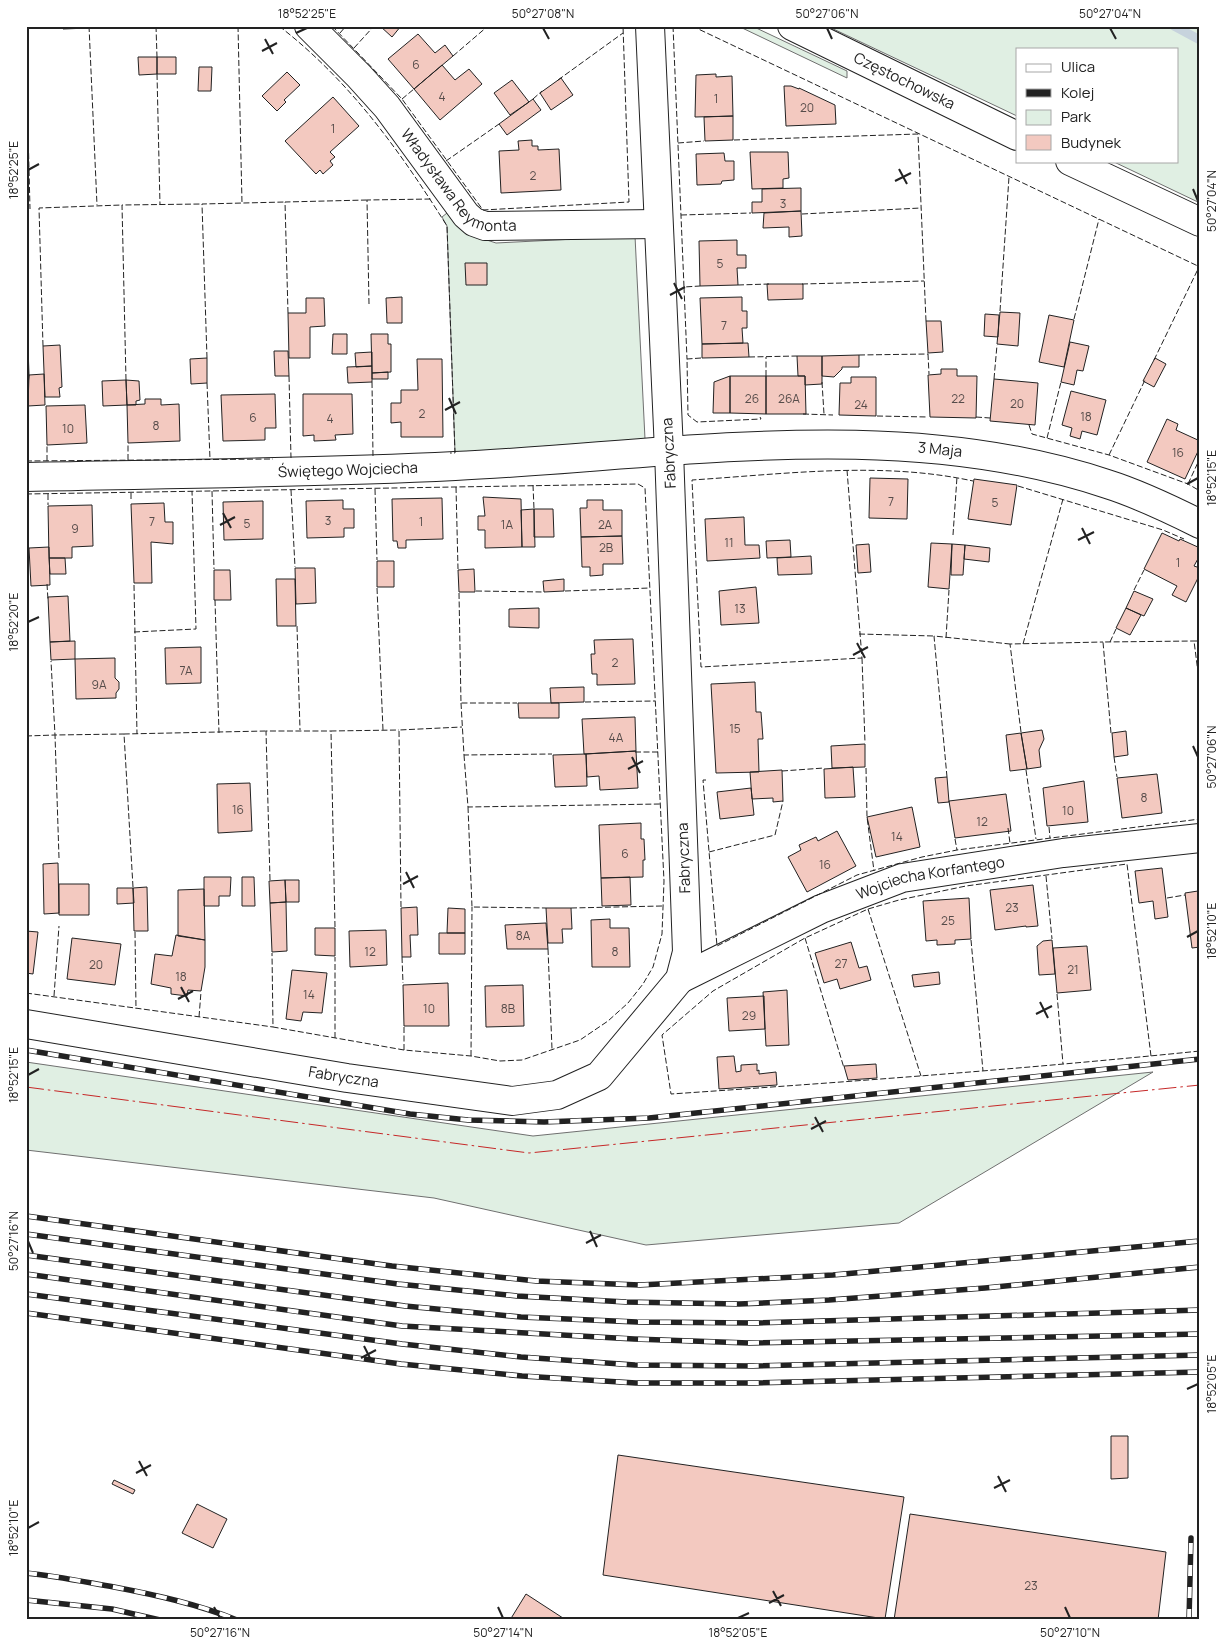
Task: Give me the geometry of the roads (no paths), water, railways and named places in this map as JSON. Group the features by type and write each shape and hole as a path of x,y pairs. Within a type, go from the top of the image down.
{"street":[{"name":"Władysława Reymonta","path":"309,26 387,107 466,215 474,222 485,226 658,224"},
{"name":"Fabryczna","path":"26,1024 347,1078 512,1101 557,1095 599,1076 680,979 687,952 669,451 650,26"},
{"name":"Częstochowska","path":"792,26 1016,136"},
{"path":"1072,162 1200,222"},
{"name":"3 Maja","path":"669,451 803,444 882,445 961,452 1042,466 1108,484 1200,524"},
{"name":"Świętego Wojciecha","path":"26,477 457,466 669,451"},
{"name":"Wojciecha Korfantego","path":"680,979 821,909 902,878 1063,853 1200,838"}],"waterway":[{"path":"1174,26 1200,40"}],"railway":[{"path":"26,1050 410,1114 468,1120 544,1122 649,1118 1200,1059"},
{"path":"26,1216 392,1266 536,1281 640,1285 833,1275 1200,1241"},
{"path":"26,1234 398,1284 517,1296 626,1302 739,1304 829,1300 985,1288 1200,1267"},
{"path":"26,1255 405,1306 521,1317 637,1322 757,1323 1200,1310"},
{"path":"26,1274 402,1326 634,1339 749,1343 1200,1334"},
{"path":"26,1294 402,1344 521,1357 635,1365 753,1366 1200,1355"},
{"path":"26,1313 401,1364 522,1376 636,1383 754,1383 1200,1372"},
{"path":"1189,1620 1191,1538"},
{"path":"26,1573 145,1593 192,1605 237,1620"},
{"path":"26,1600 112,1609 160,1620"}]}
